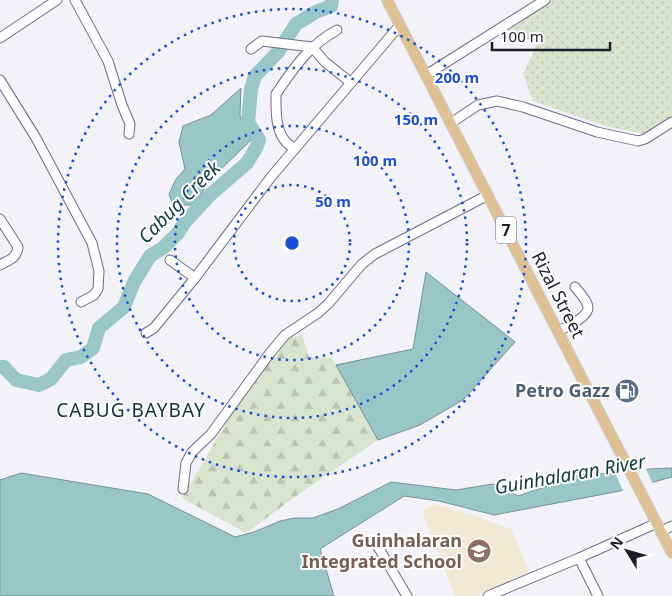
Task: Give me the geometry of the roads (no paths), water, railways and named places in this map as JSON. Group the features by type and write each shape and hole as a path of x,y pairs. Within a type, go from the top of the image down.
{"main road":[{"name":"Rizal Street","path":"387,0 672,553"}],"street":[{"path":"0,38 56,0"},
{"path":"76,0 108,62 130,124 129,134"},
{"path":"426,75 540,1"},
{"path":"146,334 157,324 195,278 271,177 400,25"},
{"path":"296,149 285,141 278,124 275,108 276,94 308,51 319,40 337,30"},
{"path":"250,49 260,41 312,47 326,62 350,82"},
{"path":"0,80 36,138 92,242 99,271 98,288 94,295 81,302"},
{"path":"451,123 478,105 497,101 523,107 597,132 638,141 645,139 672,122"},
{"path":"183,488 186,464 192,452 210,434 285,335 318,313 362,264 375,254 488,195"},
{"path":"0,219 18,247 14,257 0,265"},
{"path":"170,260 195,278"},
{"path":"558,332 581,318 587,311 587,304 575,287"},
{"path":"488,596 502,593 579,558 659,528 672,526"},
{"path":"377,545 407,596"},
{"path":"579,558 598,596"}],"water":[{"path":"241,88 240,116 251,140 211,179 194,205 173,205 169,194 176,179 185,169 179,142 183,126 211,115"},
{"path":"426,272 515,342 463,400 420,425 378,440 336,365 413,349"},
{"path":"672,468 672,477 620,491 494,515 439,501 404,496 320,549 334,596 0,596 0,480 21,473 148,494 235,537 254,532 280,521 294,518 313,518 338,509 391,482 456,490 493,484 518,496 588,472 613,475 649,469"}],"waterway":[{"name":"Cabug Creek","path":"0,367 4,367 16,380 39,385 51,379 66,360 81,357 93,348 99,328 124,307 134,282 150,256 163,248 210,195 247,163 259,140 248,122 251,89 255,76 278,52 296,24 316,12 331,6 332,0"}],"place":[{"name":"Petro Gazz","path":"627,391"},
{"name":"Guinhalaran Integrated School","path":"479,551"}],"district":[{"name":"CABUG BAYBAY","path":"131,410"}],"water label":[{"name":"Guinhalaran River","path":"570,474"}]}
